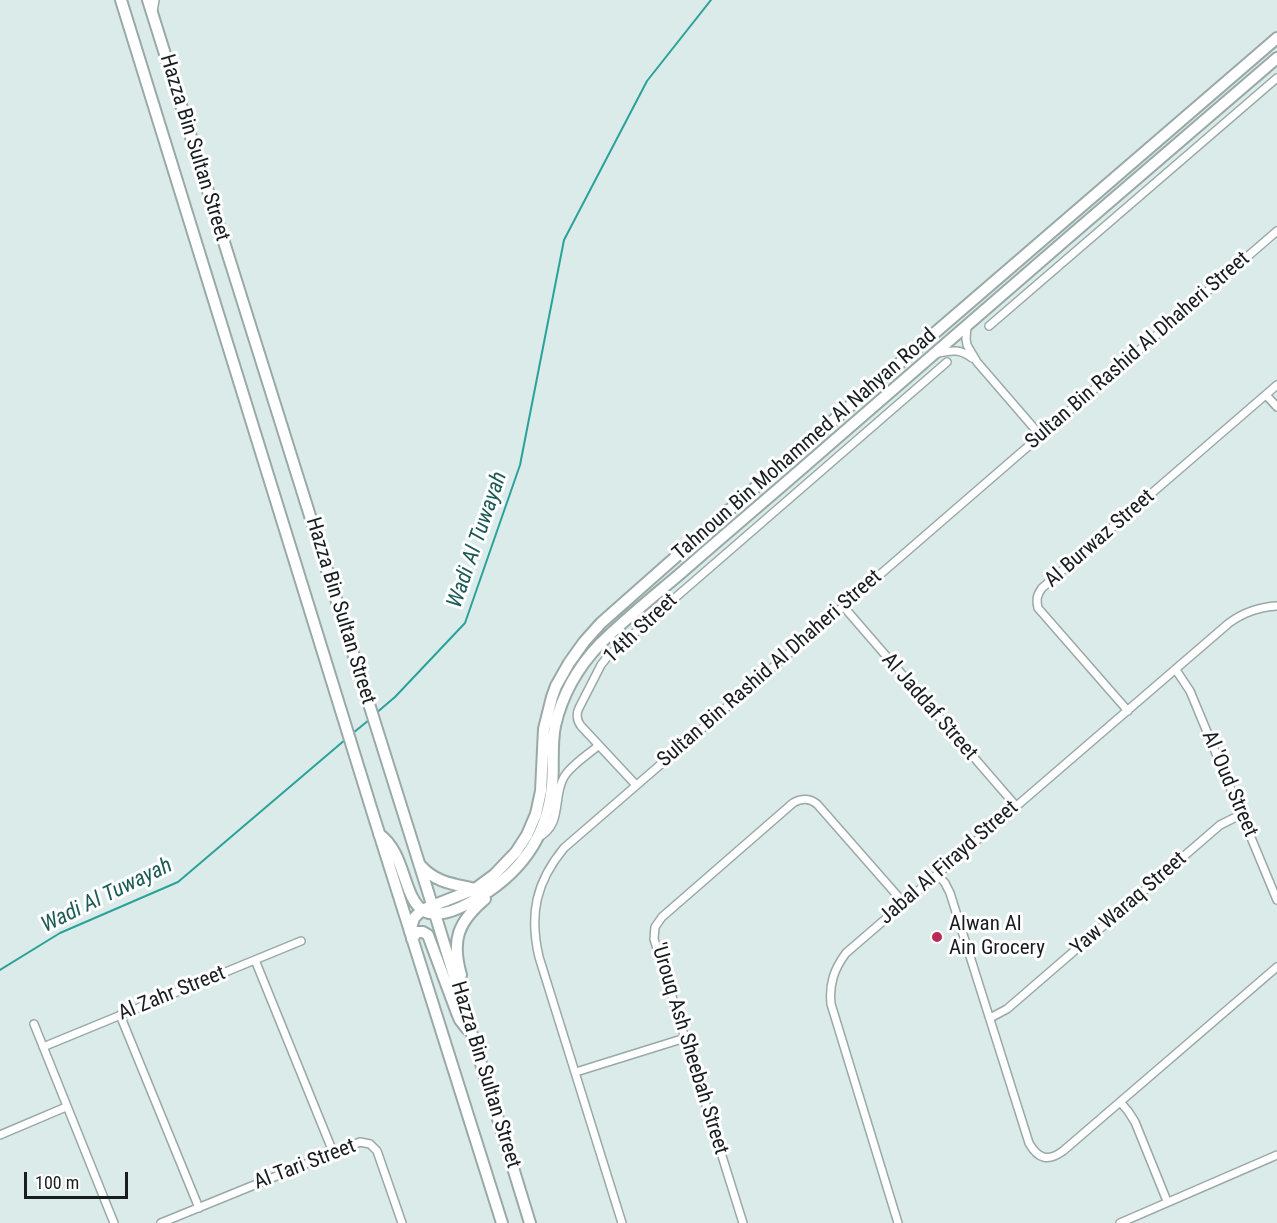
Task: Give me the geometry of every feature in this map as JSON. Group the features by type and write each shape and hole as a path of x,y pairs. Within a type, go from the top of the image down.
{"main road":[{"name":"Hazza Bin Sultan Street","path":"121,0 501,1223"},
{"name":"Hazza Bin Sultan Street","path":"148,0 419,863 430,910 472,1034 530,1223"},
{"name":"Tahnoun Bin Mohammed Al Nahyan Road","path":"430,910 475,889 494,875 522,844 532,826 538,803 542,784 546,719 556,686 584,642 601,623 1277,38"},
{"name":"Tahnoun Bin Mohammed Al Nahyan Road","path":"430,910 459,908 471,902 494,888 527,856 537,838 549,805 553,783 554,732 559,712 577,674 595,650 659,591 1277,58"},
{"path":"1108,204 1107,193 1154,151 1167,132"},
{"path":"659,591 656,585 658,579 696,545 713,524"},
{"path":"379,834 394,850 411,898 430,910"},
{"path":"419,863 439,880 475,889"},
{"path":"472,1034 474,1023 457,960 458,935 467,916 505,883 513,872"},
{"path":"430,910 414,918 411,935 420,932 428,935 460,1020 472,1034"}],"street":[{"path":"153,15 155,0"},
{"path":"989,326 1277,78"},
{"path":"1167,152 1170,169"},
{"path":"1154,163 1170,169"},
{"name":"Sultan Bin Rashid Al Dhaheri Street","path":"622,1223 535,941 534,911 541,882 547,871 564,848 1277,231"},
{"path":"967,326 967,345 976,362"},
{"path":"936,353 957,351 967,354 1040,435"},
{"name":"14th Street","path":"636,785 579,724 577,714 579,708 601,665 608,656 947,362"},
{"name":"Al Burwaz Street","path":"1128,711 1038,608 1037,594 1277,386"},
{"path":"1266,395 1277,407"},
{"path":"748,515 748,524 752,532"},
{"path":"725,534 738,543"},
{"name":"Al Jaddaf Street","path":"843,606 1016,806"},
{"name":"Jabal Al Firayd Street","path":"898,1223 834,1014 830,993 834,971 839,961 903,902 1238,617 1251,610 1277,606"},
{"name":"Al 'Oud Street","path":"1176,670 1190,691 1277,900"},
{"path":"537,838 552,825 566,774 599,745"},
{"name":"'Urouq Ash Sheebah Street","path":"743,1223 654,939 655,927 662,916 793,803 805,799 818,804 903,902"},
{"name":"Yaw Waraq Street","path":"990,1018 1007,1009 1220,825 1242,814"},
{"path":"937,874 950,893 1029,1143 1034,1152 1041,1156 1049,1158 1056,1156 1121,1103 1277,967"},
{"name":"Al Zahr Street","path":"43,1047 301,941"},
{"path":"255,960 333,1152"},
{"path":"120,1015 199,1208"},
{"path":"34,1024 114,1223"},
{"path":"576,1072 685,1038"},
{"path":"1121,1103 1135,1122 1167,1201"},
{"path":"0,1135 66,1107"},
{"name":"Al Tari Street","path":"161,1223 360,1142 370,1144 377,1151 402,1223"},
{"path":"1120,1223 1277,1155"}],"waterway":[{"name":"Wadi Al Tuwayah","path":"375,714 395,697 465,623 520,465 564,240 647,81 711,0"},
{"name":"Wadi Al Tuwayah","path":"353,733 369,720"},
{"name":"Wadi Al Tuwayah","path":"0,970 60,933 178,882 346,739"}],"place":[{"name":"Alwan Al Ain Grocery","path":"937,937"}]}
